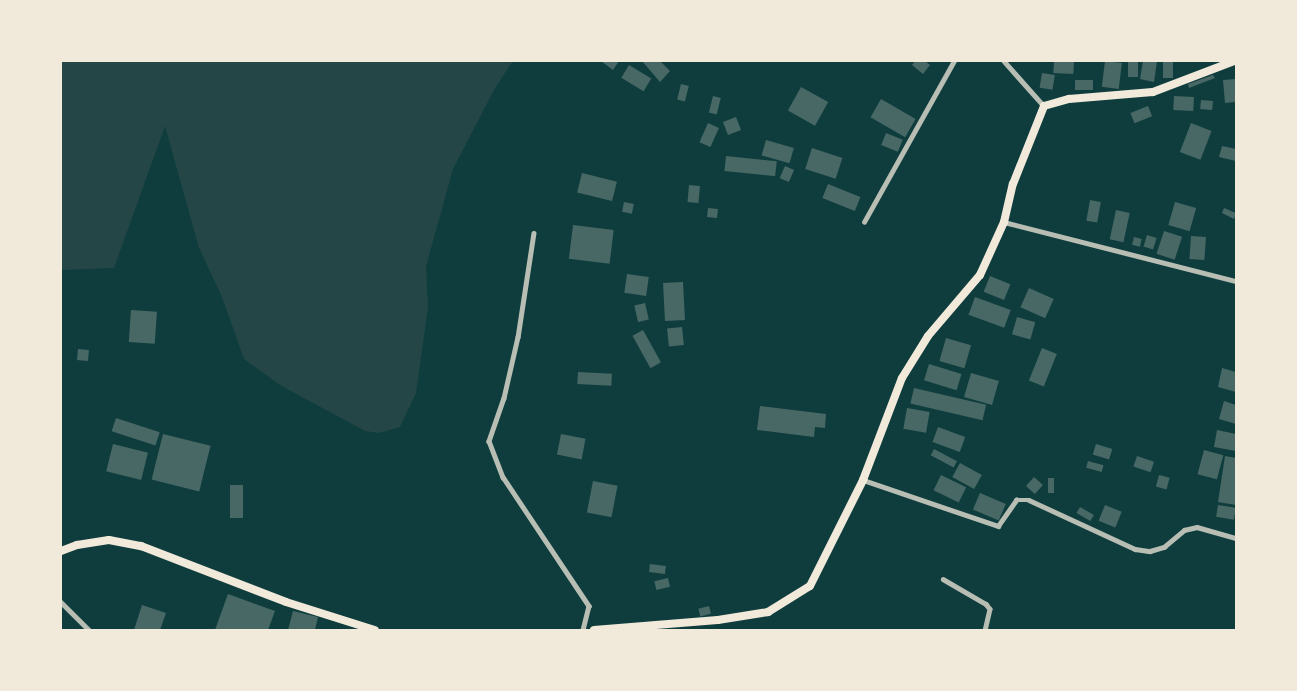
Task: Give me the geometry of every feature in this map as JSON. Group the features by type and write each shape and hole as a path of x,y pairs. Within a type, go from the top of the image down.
{"highway":[{"path":"594,630 718,620 768,612 810,586 863,480 902,378 928,336 980,275 1004,222 1025,151 1044,106 1069,99 1154,92 1234,61"},
{"path":"61,551 109,540 141,546 286,602 375,630"}],"street":[{"path":"864,222 954,61"},
{"path":"1004,61 1044,106"},
{"path":"1004,222 1236,281"},
{"path":"534,233 518,337 504,398 488,440 503,477 589,606 583,630"},
{"path":"863,480 998,526 1016,500 1029,500 1135,549 1150,551 1164,548 1184,530 1197,527 1236,538"},
{"path":"943,579 986,604 990,609 985,630"},
{"path":"61,602 89,630"}],"shaded area":[{"path":"61,61 513,61 495,88 453,169 426,266 428,307 416,393 400,427 379,433 365,431 280,385 244,359 222,297 199,248 165,126 114,268 61,270"}],"building":[{"path":"601,61 619,61 613,70"},
{"path":"642,61 660,61 670,71 660,82"},
{"path":"915,61 925,61 930,65 923,74 912,65"},
{"path":"1054,61 1074,62 1073,74 1053,73"},
{"path":"1105,61 1122,63 1119,89 1102,87"},
{"path":"1128,61 1138,61 1138,77 1128,77"},
{"path":"1143,61 1157,61 1154,82 1140,79"},
{"path":"1163,61 1173,61 1173,78 1163,78"},
{"path":"629,65 651,78 644,91 621,78"},
{"path":"1042,73 1055,75 1052,90 1040,88"},
{"path":"1213,75 1215,78 1189,88 1188,84"},
{"path":"1236,79 1236,102 1225,103 1223,80"},
{"path":"1075,80 1093,80 1093,90 1075,90"},
{"path":"681,84 689,86 685,101 677,100"},
{"path":"801,87 828,102 815,126 788,111"},
{"path":"713,96 721,98 717,114 709,112"},
{"path":"1174,96 1194,97 1193,111 1173,110"},
{"path":"881,99 916,119 905,137 870,117"},
{"path":"1201,100 1213,101 1212,110 1200,109"},
{"path":"1148,106 1152,116 1135,123 1130,113"},
{"path":"736,117 741,130 728,135 723,122"},
{"path":"708,123 719,128 710,147 699,142"},
{"path":"1191,123 1212,131 1200,160 1180,152"},
{"path":"886,133 903,140 898,152 881,145"},
{"path":"766,140 794,148 789,163 762,155"},
{"path":"1222,146 1236,149 1236,161 1219,157"},
{"path":"812,148 842,158 836,179 805,169"},
{"path":"726,156 777,161 775,176 724,171"},
{"path":"785,166 794,170 789,182 780,178"},
{"path":"582,173 617,182 612,201 577,192"},
{"path":"828,184 860,197 855,211 822,198"},
{"path":"689,185 700,186 698,203 688,202"},
{"path":"1090,200 1101,202 1097,223 1086,221"},
{"path":"624,202 634,204 632,214 622,212"},
{"path":"1175,202 1196,208 1190,231 1168,225"},
{"path":"708,208 718,209 717,218 707,217"},
{"path":"1224,208 1236,213 1234,219 1222,213"},
{"path":"1116,210 1130,213 1123,242 1110,239"},
{"path":"573,225 614,230 610,264 569,259"},
{"path":"1164,231 1182,237 1175,260 1157,254"},
{"path":"1147,235 1157,238 1153,249 1143,246"},
{"path":"1191,236 1206,237 1204,260 1189,259"},
{"path":"1134,237 1142,239 1140,247 1132,245"},
{"path":"627,274 649,277 646,296 624,293"},
{"path":"990,276 1010,284 1004,300 984,292"},
{"path":"683,282 685,320 665,321 663,283"},
{"path":"1029,288 1054,299 1045,318 1020,307"},
{"path":"975,297 1011,310 1004,328 969,315"},
{"path":"645,303 649,320 638,322 634,305"},
{"path":"131,310 157,312 155,344 129,342"},
{"path":"1017,317 1035,322 1030,340 1012,334"},
{"path":"682,327 684,345 669,346 667,329"},
{"path":"643,330 661,362 650,368 633,336"},
{"path":"946,338 971,345 964,368 939,361"},
{"path":"1042,348 1057,354 1044,386 1029,380"},
{"path":"78,349 89,350 88,361 77,360"},
{"path":"929,364 962,374 957,390 924,380"},
{"path":"1222,368 1236,372 1236,392 1218,387"},
{"path":"578,372 612,374 611,386 577,384"},
{"path":"971,373 999,381 992,405 964,397"},
{"path":"914,388 986,405 983,420 910,404"},
{"path":"1224,401 1236,405 1236,424 1219,419"},
{"path":"760,406 826,414 825,428 815,427 814,437 757,430"},
{"path":"907,408 930,412 926,433 903,429"},
{"path":"116,418 160,432 155,446 112,431"},
{"path":"938,427 965,437 960,452 933,442"},
{"path":"1217,430 1236,434 1236,451 1214,447"},
{"path":"163,434 211,446 199,491 152,480"},
{"path":"561,434 586,439 582,459 557,455"},
{"path":"113,444 148,453 141,480 106,471"},
{"path":"1096,444 1112,449 1109,459 1093,455"},
{"path":"934,449 957,461 954,467 931,455"},
{"path":"1204,450 1223,455 1217,479 1198,474"},
{"path":"1137,456 1154,462 1150,472 1133,466"},
{"path":"1225,456 1236,458 1236,505 1218,502"},
{"path":"1088,461 1103,465 1102,472 1086,468"},
{"path":"960,463 982,475 974,489 952,477"},
{"path":"941,475 966,487 959,503 934,490"},
{"path":"1159,475 1170,478 1167,489 1156,487"},
{"path":"1034,477 1043,485 1035,494 1026,486"},
{"path":"1048,478 1054,478 1054,493 1048,493"},
{"path":"593,481 618,486 611,517 587,512"},
{"path":"230,485 243,485 243,518 230,518"},
{"path":"980,493 1006,504 999,521 973,510"},
{"path":"1105,505 1122,512 1115,528 1099,521"},
{"path":"1218,505 1236,508 1234,520 1216,517"},
{"path":"1080,507 1094,515 1090,521 1076,513"},
{"path":"650,564 666,566 665,574 649,572"},
{"path":"668,578 670,587 656,590 654,581"},
{"path":"228,594 275,611 268,630 215,630"},
{"path":"142,605 166,613 160,630 134,630"},
{"path":"709,606 711,614 700,616 698,609"},
{"path":"293,611 318,617 315,630 288,630"}]}
